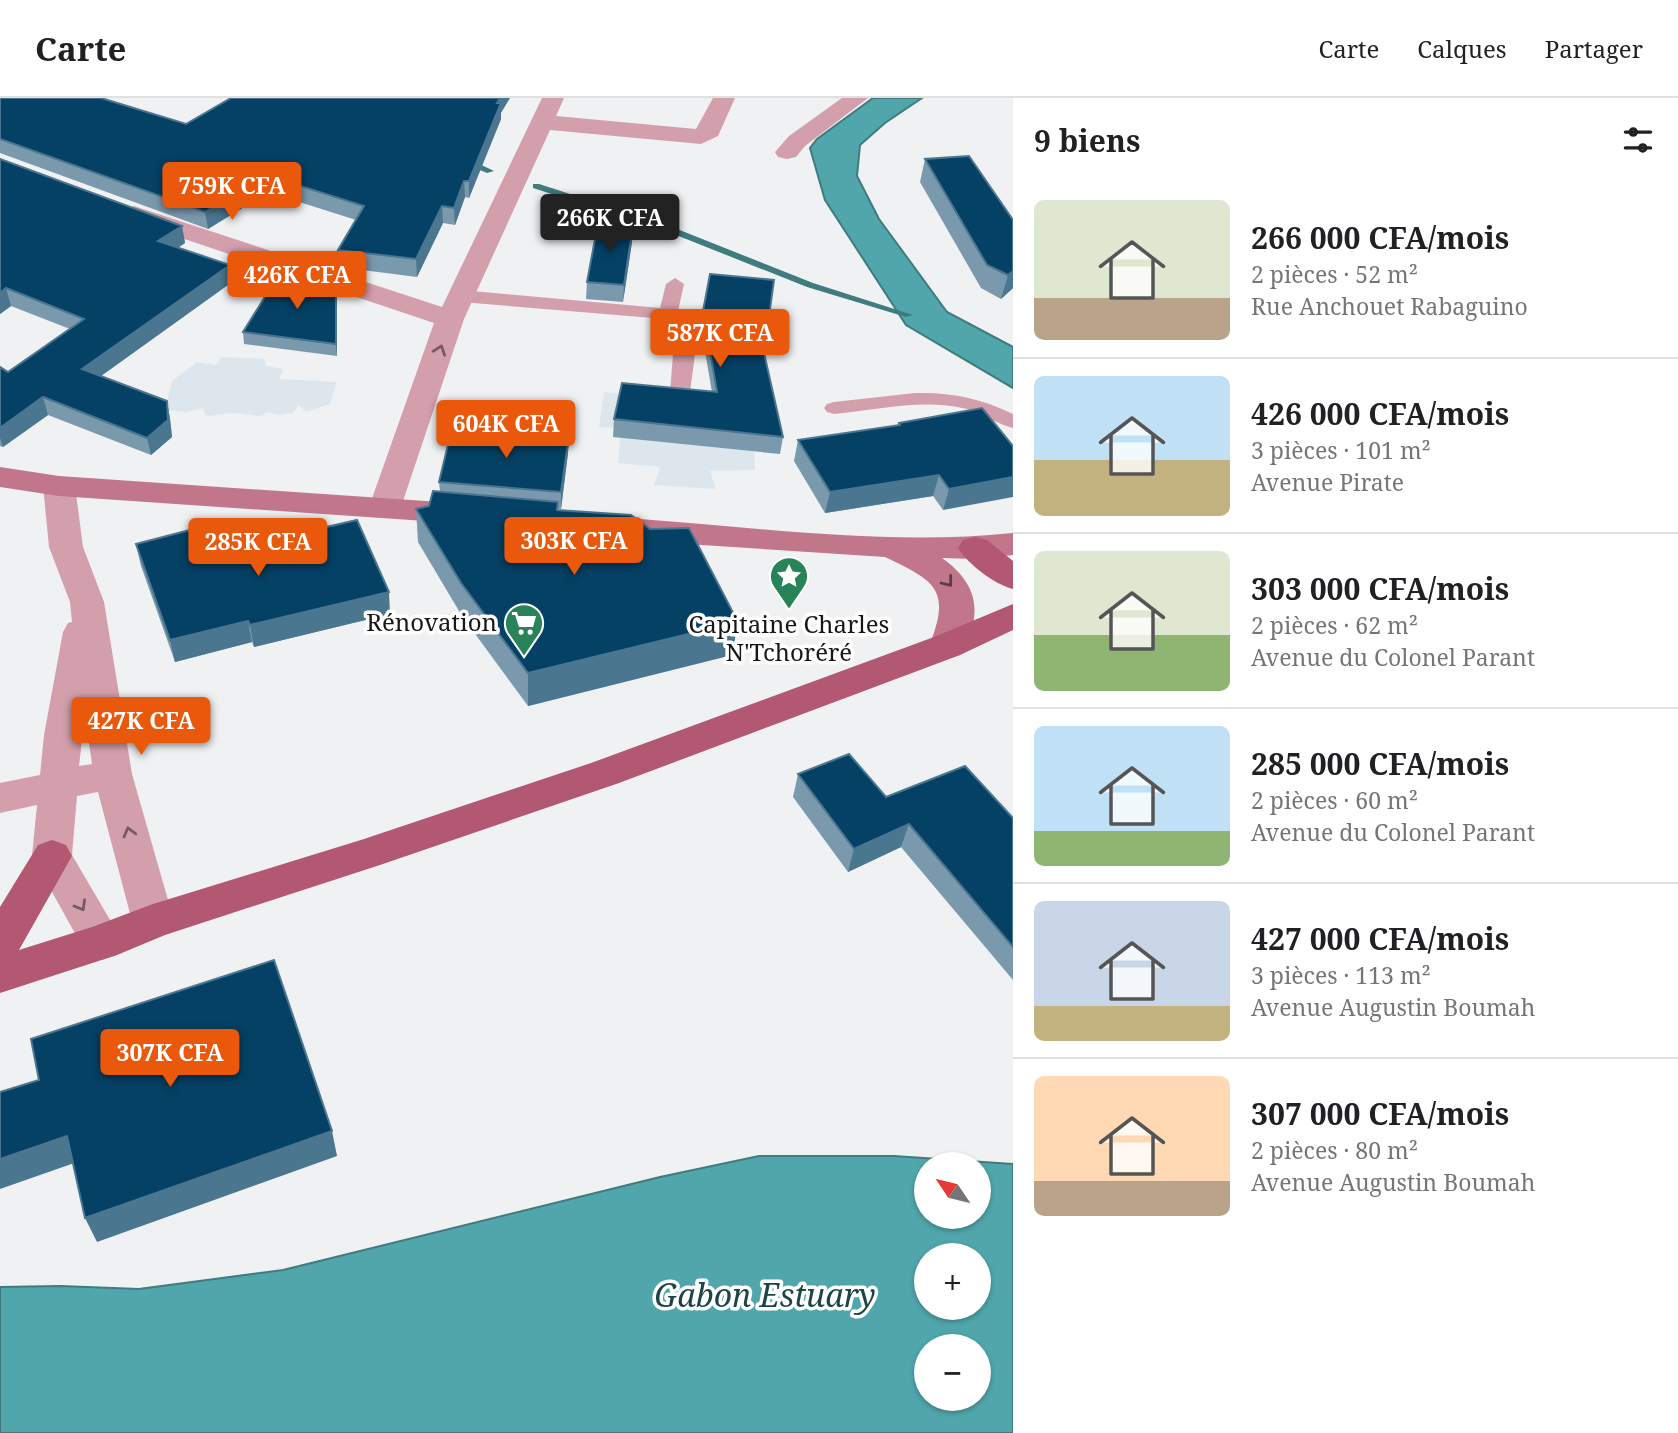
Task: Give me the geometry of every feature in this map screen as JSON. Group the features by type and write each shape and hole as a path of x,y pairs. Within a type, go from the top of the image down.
{"main road":[{"path":"0,477 58,486 497,517"},
{"path":"608,527 783,542 891,547 975,548 1013,544"},
{"path":"891,547 941,573 958,596 958,622 947,646"},
{"path":"975,548 1013,578"},
{"path":"0,975 102,942 153,921 366,854 605,773 1011,621"},
{"path":"0,946 52,856"}],"street":[{"path":"385,507 456,308 548,110 701,137 710,131 724,98"},
{"path":"787,152 797,141 857,98"},
{"path":"108,204 157,223 456,308"},
{"path":"58,486 66,547 87,602 114,774 153,921"},
{"path":"87,602 63,734 52,856 102,942"},
{"path":"0,798 114,774"}],"lane":[{"path":"668,314 675,284"},
{"path":"456,308 668,314 680,319 685,328 680,393"},
{"path":"834,408 936,399 961,402 1013,422"}],"shaded area":[{"path":"221,357 265,359 266,366 283,369 279,379 337,382 330,404 306,412 299,405 293,413 277,415 269,412 259,416 233,413 206,416 203,408 187,412 165,410 172,381 197,362 216,365"},
{"path":"604,392 637,395 753,419 755,470 710,471 716,489 654,485 660,467 618,463 622,417 620,428 599,427"}],"water":[{"path":"873,98 922,98 885,123 860,145 857,176 879,219 947,312 1013,347 1013,388 906,325 825,200 810,148 817,139"},
{"name":"Gabon Estuary","path":"759,1156 914,1157 914,1229 991,1229 991,1163 1013,1164 1013,1433 0,1433 0,1287 139,1289 283,1270 660,1177"}],"building":[{"path":"0,98 101,98 186,124 231,98 500,98 497,103 501,103 469,181 464,181 454,208 442,206 416,259 338,250 364,206 266,175 205,212 0,139"},
{"path":"969,156 1013,220 1013,271 1008,275 987,265 925,159"},
{"path":"0,159 182,226 158,241 230,265 82,369 167,401 168,420 147,438 43,397 0,428 0,367 8,372 84,319 6,288 0,293"},
{"path":"598,223 633,226 624,285 587,282"},
{"path":"281,271 336,291 336,344 243,332"},
{"path":"710,274 774,280 764,353 783,437 614,419 622,383 717,392 703,311"},
{"path":"982,408 1013,446 1013,477 949,489 939,475 830,492 798,440 900,425 899,423"},
{"path":"452,428 569,436 561,492 439,482"},
{"path":"433,491 558,502 557,510 631,515 650,529 689,528 738,622 528,673 461,583 416,509 429,506"},
{"path":"357,520 389,592 250,625 248,621 170,640 136,544 190,530 200,556"},
{"path":"849,754 886,797 965,766 1013,818 1013,947 909,824 854,849 798,774"},
{"path":"274,960 332,1131 85,1218 67,1136 0,1159 0,1092 39,1080 31,1039"}],"waterway":[{"path":"466,161 490,171"},
{"path":"536,186 664,227 810,285 909,315"}],"place":[{"name":"Capitaine Charles N'Tchoréré","path":"789,610"},
{"name":"Rénovation","path":"524,657"}]}
